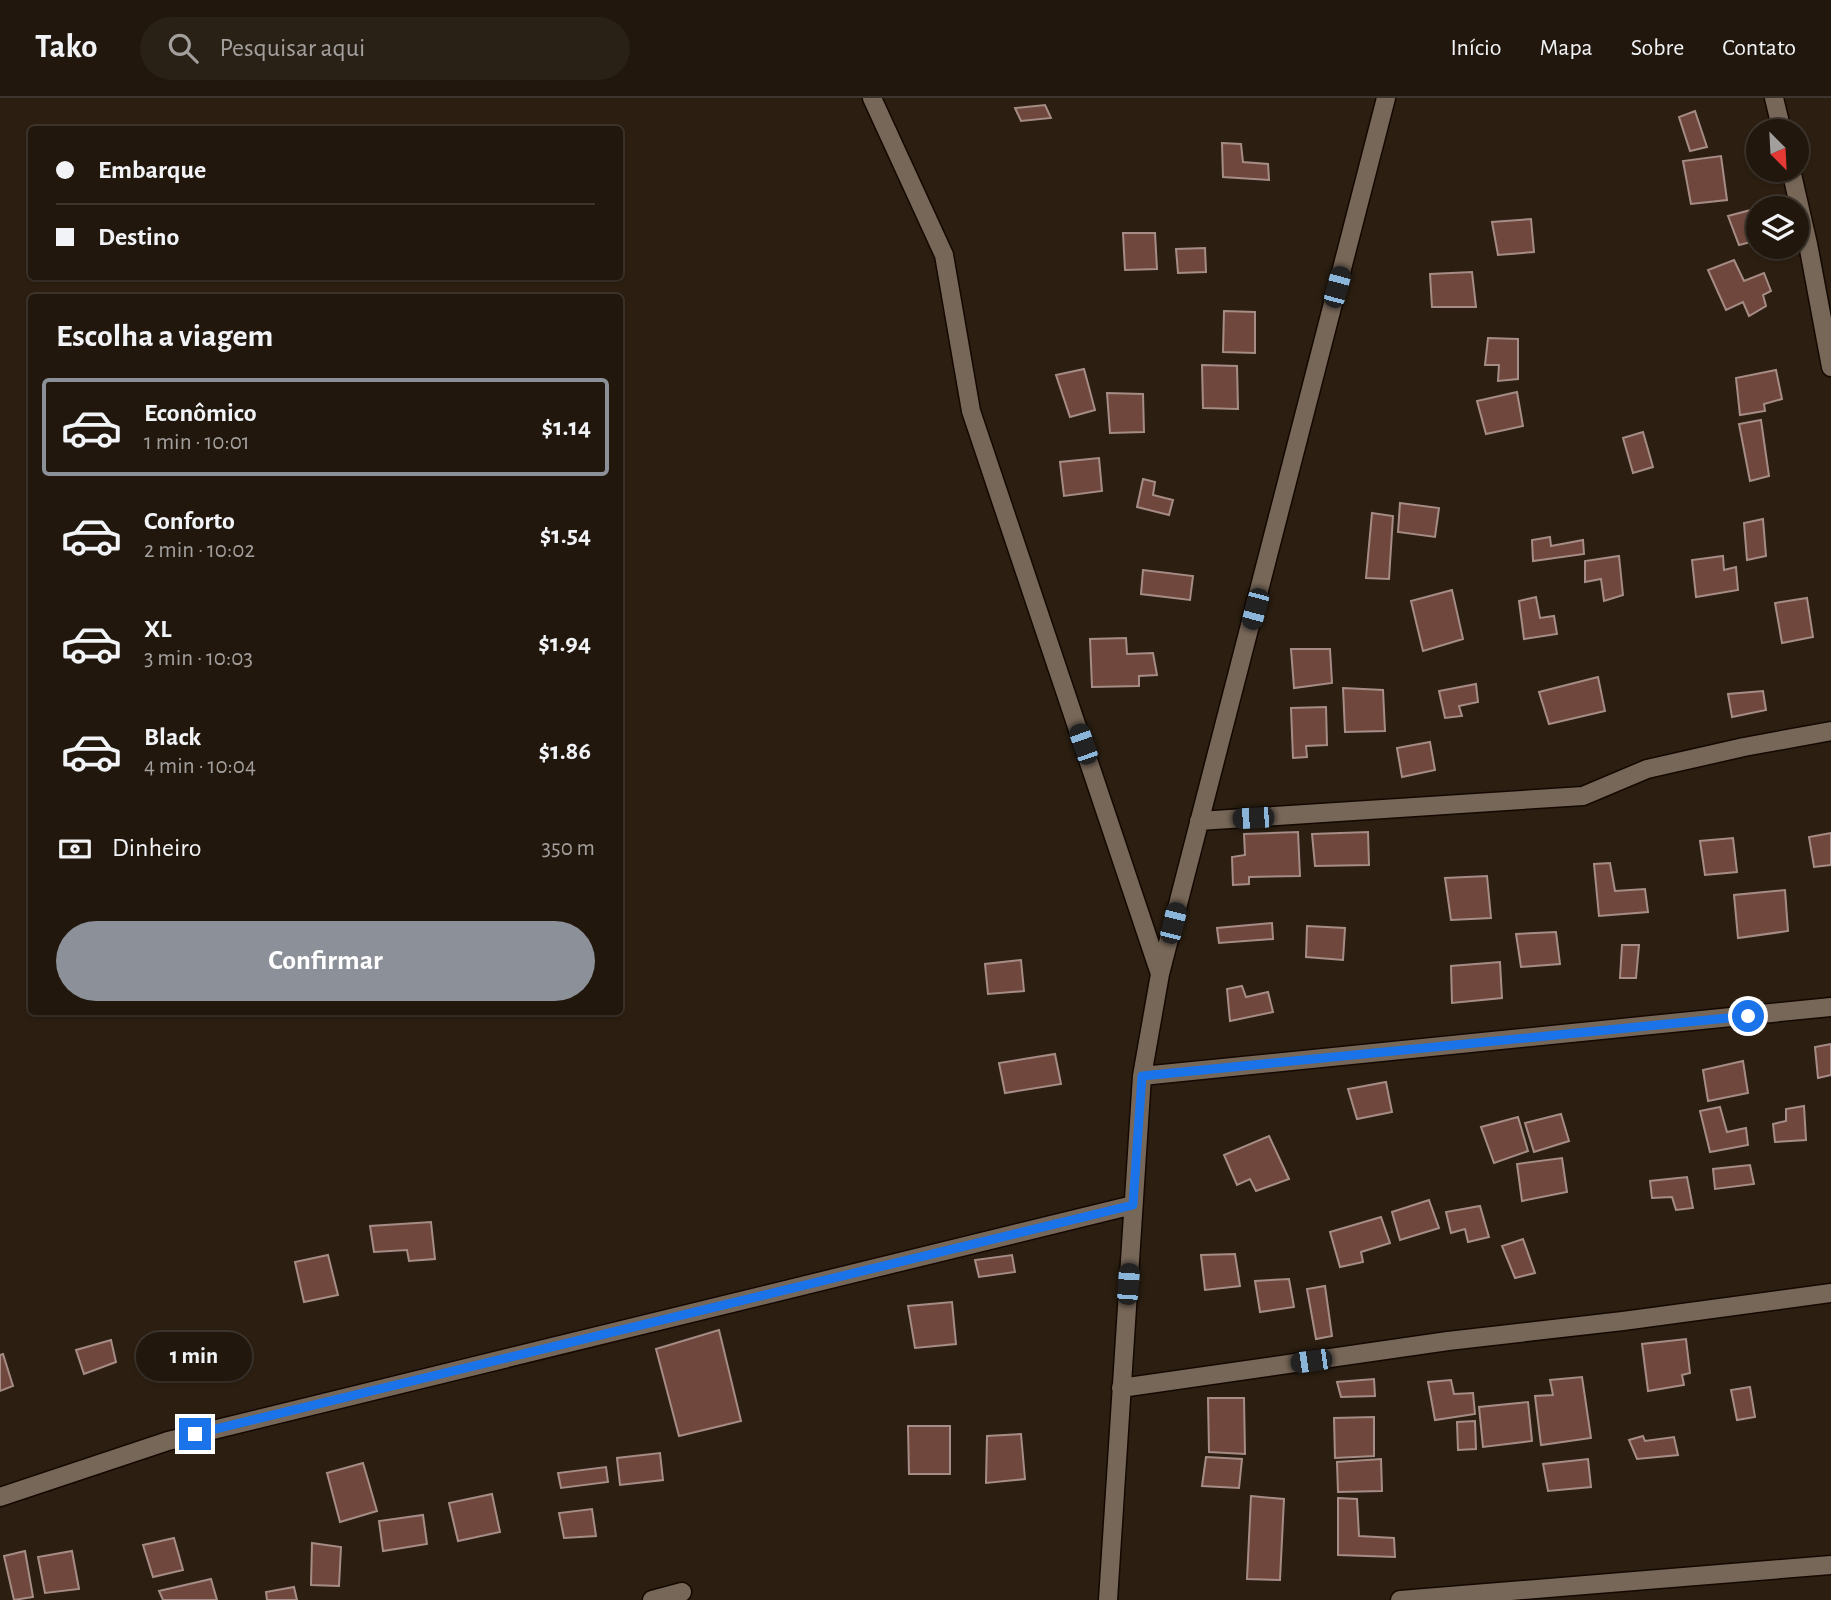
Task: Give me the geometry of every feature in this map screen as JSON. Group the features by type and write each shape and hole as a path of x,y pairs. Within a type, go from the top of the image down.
{"street":[{"path":"872,98 944,255 971,411 1160,974"},
{"path":"1108,1600 1142,1076 1160,974 1385,98"},
{"path":"1774,98 1779,119"},
{"path":"1794,182 1831,367"},
{"path":"1199,821 1583,796 1647,769 1831,731"},
{"path":"1142,1076 1831,1007"},
{"path":"0,1497 168,1441 1133,1205"},
{"path":"1121,1388 1448,1341 1831,1293"},
{"path":"1400,1600 1831,1564"},
{"path":"652,1600 682,1592"}],"building":[{"path":"1045,105 1051,118 1021,121 1015,108"},
{"path":"1695,111 1707,147 1690,151 1679,117"},
{"path":"1222,143 1241,144 1243,162 1268,164 1269,180 1223,177"},
{"path":"1721,156 1727,200 1691,204 1683,161"},
{"path":"1746,211 1746,243 1739,245 1728,216"},
{"path":"1531,219 1534,252 1498,255 1492,222"},
{"path":"1123,233 1155,233 1157,269 1125,270"},
{"path":"1205,248 1206,272 1178,273 1176,249"},
{"path":"1734,260 1744,281 1764,273 1771,291 1763,295 1766,306 1749,316 1743,302 1726,310 1708,270"},
{"path":"1472,272 1476,307 1432,307 1430,274"},
{"path":"1224,311 1255,312 1255,353 1223,352"},
{"path":"1488,338 1518,339 1518,379 1498,381 1499,365 1485,365"},
{"path":"1202,365 1237,366 1238,409 1203,408"},
{"path":"1084,369 1095,410 1070,417 1056,375"},
{"path":"1776,370 1782,399 1764,404 1765,411 1740,415 1736,378"},
{"path":"1517,392 1523,426 1486,434 1477,401"},
{"path":"1107,393 1143,394 1144,432 1110,433"},
{"path":"1761,420 1769,476 1750,481 1739,424"},
{"path":"1643,432 1653,467 1633,473 1623,438"},
{"path":"1099,458 1102,491 1064,496 1060,462"},
{"path":"1143,479 1155,482 1153,495 1173,500 1169,515 1137,507"},
{"path":"1400,503 1439,508 1435,537 1398,532"},
{"path":"1372,513 1393,516 1389,579 1366,578"},
{"path":"1763,519 1766,556 1747,560 1744,523"},
{"path":"1550,537 1551,546 1583,540 1584,554 1533,561 1532,540"},
{"path":"1619,556 1623,595 1604,601 1601,579 1585,582 1585,561"},
{"path":"1723,556 1724,570 1736,567 1738,590 1696,597 1692,560"},
{"path":"1143,570 1193,576 1190,600 1141,594"},
{"path":"1452,590 1463,639 1423,651 1411,601"},
{"path":"1536,597 1540,618 1554,616 1557,634 1524,639 1519,601"},
{"path":"1807,598 1813,637 1782,643 1775,603"},
{"path":"1126,638 1127,654 1153,653 1157,675 1139,676 1139,686 1092,687 1090,639"},
{"path":"1291,649 1330,649 1332,683 1294,688"},
{"path":"1598,677 1605,711 1549,724 1539,692"},
{"path":"1476,684 1478,702 1459,706 1462,716 1445,718 1439,691"},
{"path":"1343,688 1383,690 1385,731 1345,732"},
{"path":"1763,691 1766,710 1732,717 1728,694"},
{"path":"1326,707 1327,745 1306,746 1307,757 1293,758 1291,708"},
{"path":"1430,742 1435,770 1402,777 1397,748"},
{"path":"1298,832 1300,876 1249,877 1249,884 1233,885 1232,857 1245,855 1244,834"},
{"path":"1368,832 1369,865 1315,866 1312,834"},
{"path":"1831,833 1831,865 1814,867 1809,837"},
{"path":"1733,838 1737,872 1705,875 1700,841"},
{"path":"1610,863 1615,891 1645,889 1648,912 1599,916 1594,864"},
{"path":"1487,876 1491,918 1451,920 1445,878"},
{"path":"1785,890 1788,931 1738,938 1734,895"},
{"path":"1272,923 1273,939 1219,943 1217,928"},
{"path":"1307,926 1345,928 1343,960 1306,957"},
{"path":"1556,932 1560,964 1521,967 1516,934"},
{"path":"1622,945 1639,945 1636,978 1620,978"},
{"path":"1021,960 1024,991 988,994 985,964"},
{"path":"1500,962 1502,998 1452,1003 1451,966"},
{"path":"1242,986 1246,997 1268,992 1273,1012 1230,1021 1227,989"},
{"path":"1831,1044 1831,1075 1818,1078 1815,1047"},
{"path":"1055,1054 1061,1084 1005,1093 999,1063"},
{"path":"1743,1061 1748,1093 1708,1101 1703,1070"},
{"path":"1386,1082 1392,1112 1357,1119 1348,1089"},
{"path":"1804,1106 1806,1140 1775,1142 1773,1124 1786,1121 1786,1109"},
{"path":"1720,1107 1727,1132 1746,1128 1748,1145 1710,1152 1700,1111"},
{"path":"1561,1114 1569,1141 1534,1152 1525,1123"},
{"path":"1518,1117 1528,1151 1494,1163 1481,1127"},
{"path":"1269,1136 1289,1179 1256,1191 1250,1179 1237,1185 1224,1155"},
{"path":"1562,1158 1567,1192 1522,1201 1517,1164"},
{"path":"1750,1165 1754,1184 1715,1189 1713,1169"},
{"path":"1687,1177 1693,1208 1676,1210 1672,1197 1652,1198 1650,1181"},
{"path":"1429,1200 1439,1228 1400,1240 1392,1212"},
{"path":"1480,1206 1489,1237 1468,1242 1465,1229 1451,1233 1446,1212"},
{"path":"1381,1217 1390,1243 1361,1252 1363,1262 1340,1267 1330,1232"},
{"path":"431,1222 435,1259 409,1261 407,1250 374,1252 370,1226"},
{"path":"1523,1239 1535,1273 1515,1278 1502,1246"},
{"path":"1235,1254 1240,1286 1205,1290 1201,1255"},
{"path":"328,1255 338,1295 304,1302 295,1262"},
{"path":"1012,1255 1015,1272 979,1277 975,1260"},
{"path":"1289,1279 1294,1307 1260,1312 1255,1281"},
{"path":"1325,1286 1332,1336 1316,1339 1307,1289"},
{"path":"952,1302 956,1344 915,1348 908,1306"},
{"path":"719,1330 741,1421 679,1436 656,1349"},
{"path":"1686,1339 1690,1373 1682,1375 1684,1385 1648,1391 1642,1344"},
{"path":"111,1340 116,1362 84,1374 76,1350"},
{"path":"3,1354 13,1386 0,1391 0,1355"},
{"path":"1582,1377 1591,1438 1541,1445 1535,1396 1553,1395 1550,1380"},
{"path":"1374,1379 1375,1396 1341,1397 1337,1382"},
{"path":"1451,1380 1454,1394 1473,1393 1475,1414 1435,1420 1428,1382"},
{"path":"1750,1387 1755,1417 1737,1420 1731,1390"},
{"path":"1208,1398 1244,1398 1245,1454 1209,1452"},
{"path":"1528,1402 1532,1441 1483,1447 1479,1407"},
{"path":"1374,1417 1374,1456 1335,1458 1334,1418"},
{"path":"1475,1421 1476,1449 1458,1450 1457,1422"},
{"path":"908,1426 950,1426 950,1474 909,1474"},
{"path":"1021,1434 1025,1479 986,1483 987,1436"},
{"path":"1643,1436 1645,1441 1674,1437 1678,1455 1637,1459 1629,1440"},
{"path":"660,1453 663,1480 620,1485 617,1458"},
{"path":"1206,1457 1242,1459 1239,1488 1202,1486"},
{"path":"1381,1459 1382,1491 1338,1492 1337,1462"},
{"path":"1588,1459 1591,1487 1548,1491 1543,1464"},
{"path":"363,1463 377,1511 340,1522 327,1473"},
{"path":"606,1467 608,1482 561,1488 558,1473"},
{"path":"492,1494 500,1532 458,1541 449,1503"},
{"path":"1251,1496 1284,1499 1280,1580 1247,1579"},
{"path":"1338,1498 1357,1499 1359,1536 1394,1538 1395,1557 1338,1555"},
{"path":"592,1509 596,1536 564,1538 559,1513"},
{"path":"423,1515 427,1544 383,1551 379,1521"},
{"path":"174,1538 183,1570 153,1577 143,1545"},
{"path":"312,1543 341,1547 339,1586 311,1585"},
{"path":"25,1551 33,1597 14,1600 4,1556"},
{"path":"72,1551 79,1589 45,1593 38,1557"},
{"path":"211,1579 217,1600 163,1600 159,1591"},
{"path":"294,1587 297,1600 267,1600 266,1592"}],"route":[{"path":"195,1434 1133,1205 1142,1076 1748,1016"}]}
